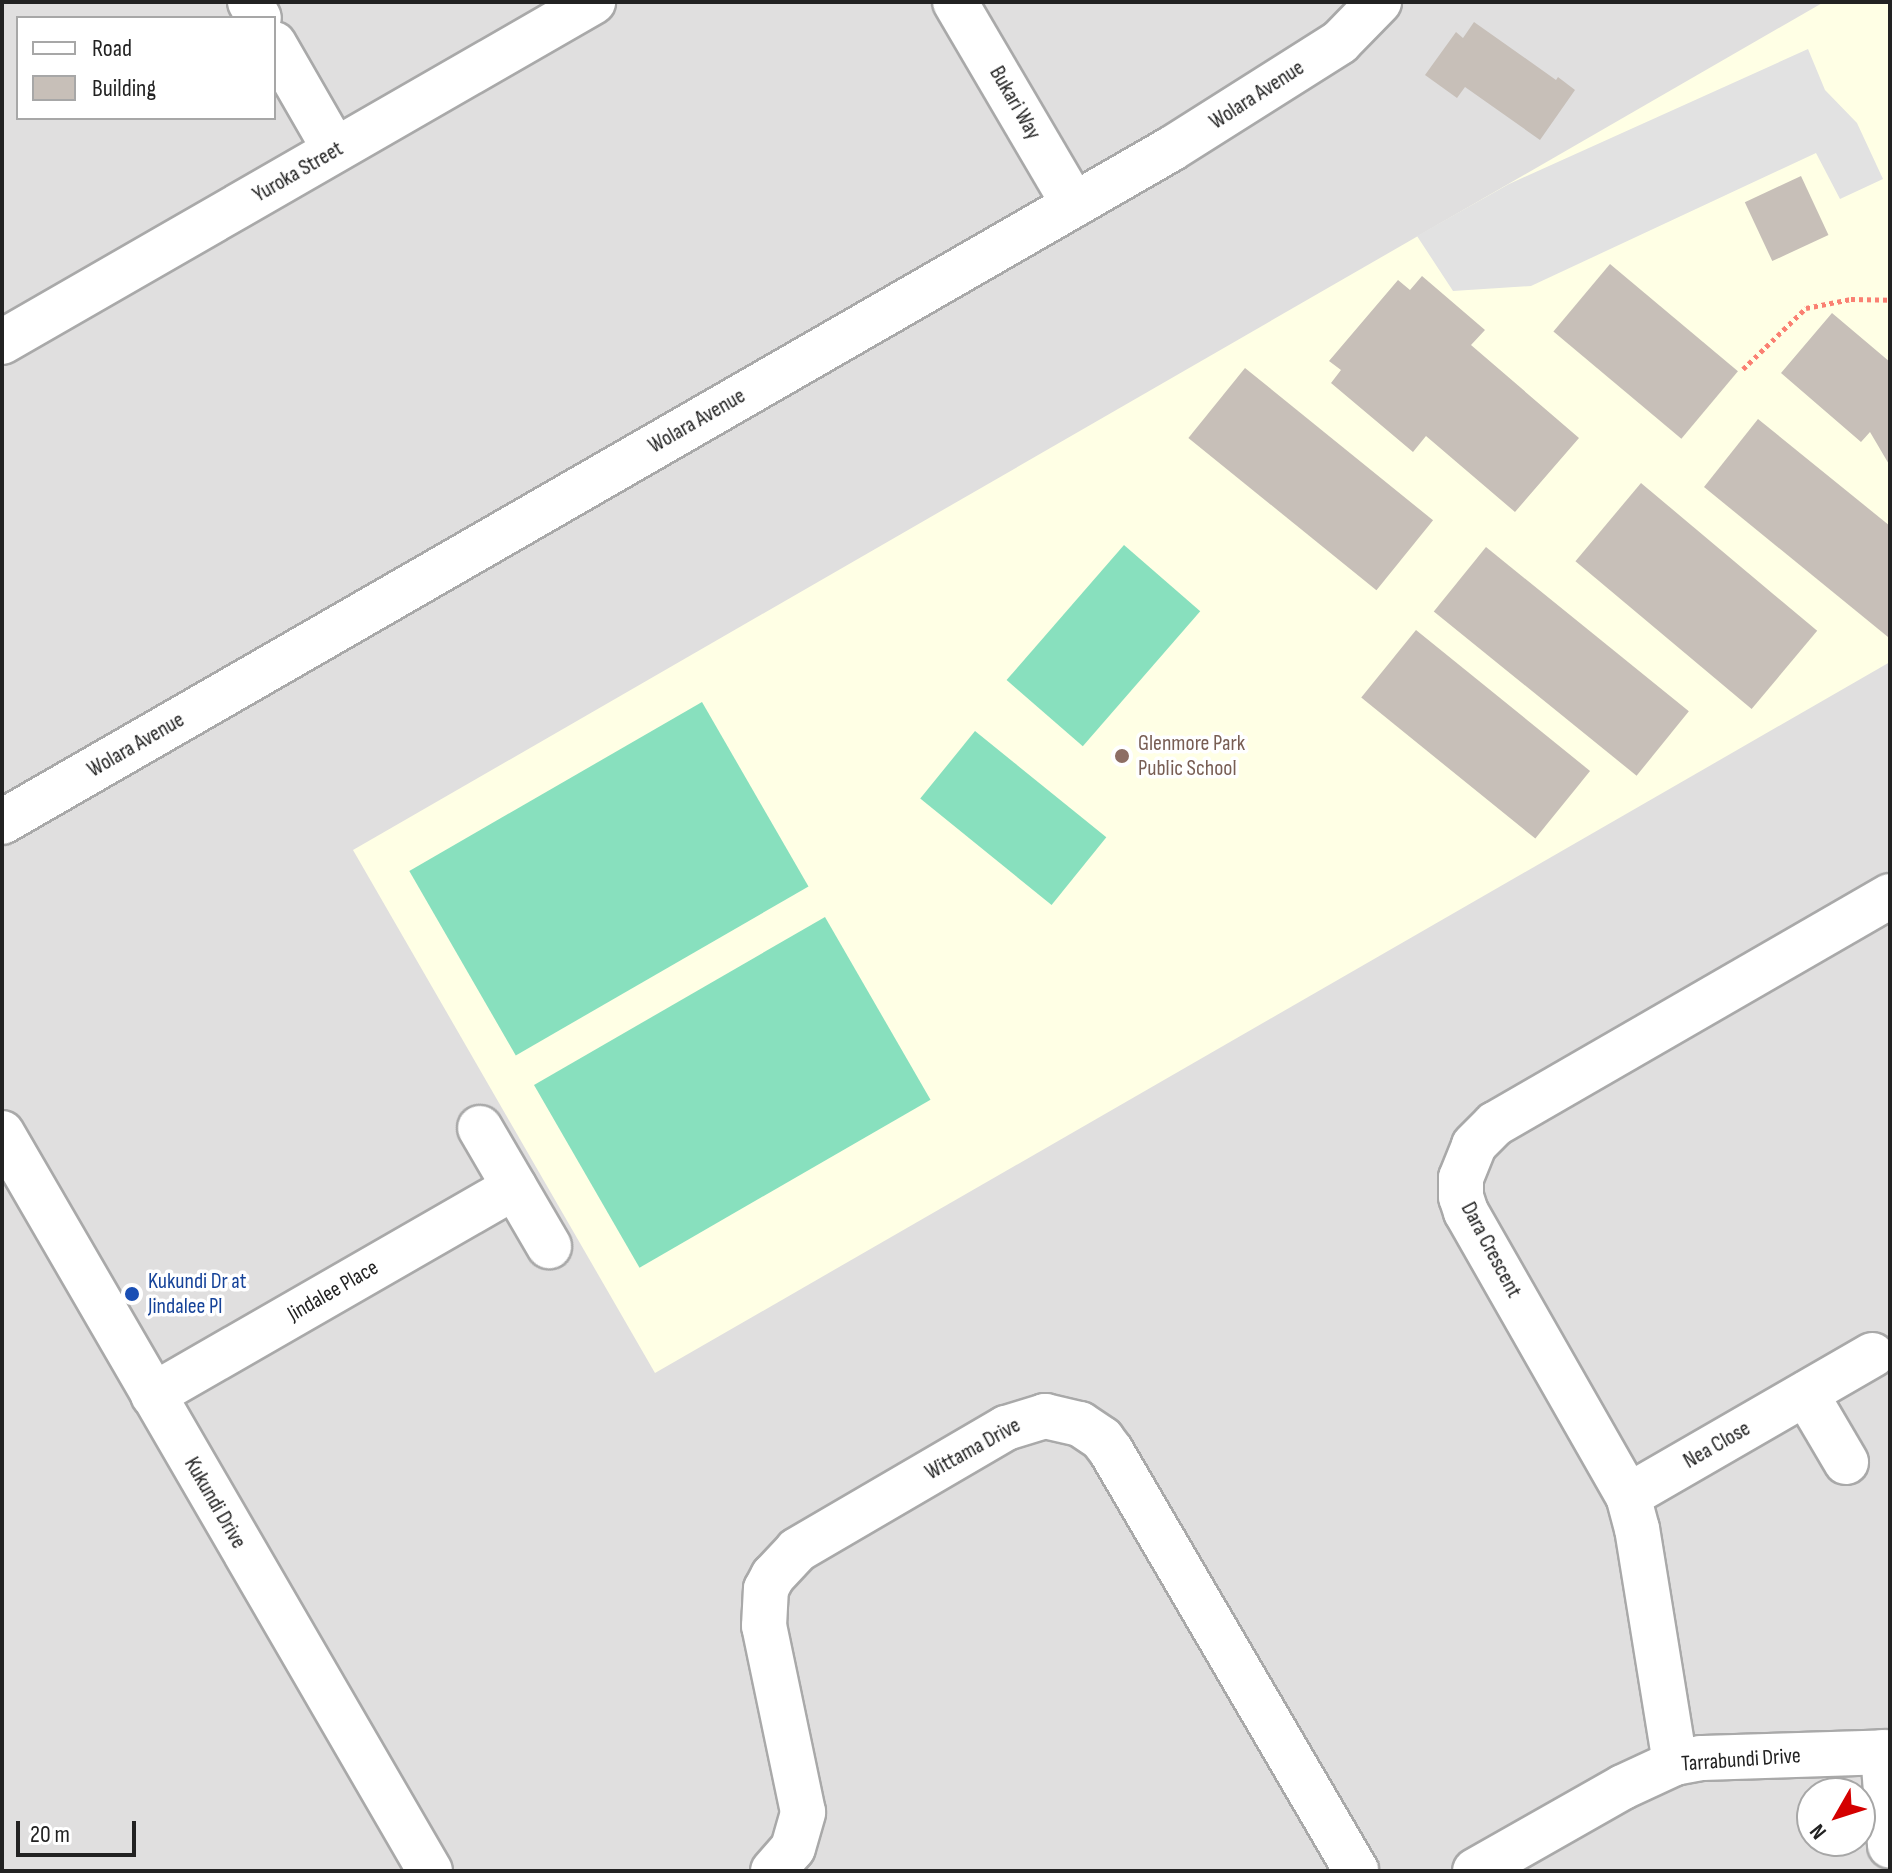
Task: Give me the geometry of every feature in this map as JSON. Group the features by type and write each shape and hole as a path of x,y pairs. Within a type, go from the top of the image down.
{"street":[{"name":"Yuroka Street","path":"2,342 593,2"},
{"name":"Bukari Way","path":"955,2 1074,205"},
{"name":"Wolara Avenue","path":"2,822 1074,205 1301,68 1340,42 1379,2"},
{"path":"276,47 335,150"},
{"name":"Dara Crescent","path":"1675,1763 1637,1529 1628,1496 1466,1212 1461,1197 1466,1160 1474,1145 1495,1124 1890,896"},
{"path":"480,1128 549,1246"},
{"name":"Kukundi Drive","path":"2,1133 430,1871"},
{"name":"Jindalee Place","path":"153,1395 514,1187"},
{"name":"Nea Close","path":"1628,1496 1872,1355"},
{"path":"1806,1394 1846,1462"},
{"name":"Wittama Drive","path":"773,1871 793,1848 803,1812 764,1626 766,1589 773,1576 797,1550 1016,1423 1045,1416 1080,1424 1102,1439 1111,1451 1356,1871"},
{"path":"1886,1752 1890,1846"},
{"name":"Tarrabundi Drive","path":"1475,1871 1623,1787 1675,1763 1701,1758 1886,1752"}],"path":[{"path":"1743,369 1806,308 1851,299 1890,300"}],"shaded area":[{"path":"2,2 1890,2 1890,1871 2,1871"},
{"name":"Glenmore Park Public School","path":"1824,2 1890,2 1890,662 655,1373 353,850"},
{"path":"1808,49 1825,90 1857,123 1883,179 1840,199 1816,153 1531,286 1453,291 1417,236 1509,184"}],"green space":[{"path":"1124,545 1200,611 1083,746 1007,680"},
{"path":"702,702 808,886 516,1055 409,871"},
{"path":"975,731 1106,837 1052,905 920,799"},
{"path":"825,917 930,1100 640,1268 534,1085"}],"building":[{"path":"1474,22 1575,90 1540,140 1465,87 1457,98 1425,75 1456,32 1463,38"},
{"path":"1801,176 1828,235 1772,261 1745,202"},
{"path":"1610,264 1738,371 1681,439 1553,331"},
{"path":"1422,276 1485,330 1471,345 1579,438 1515,512 1426,436 1413,452 1331,383 1341,370 1329,361 1398,280 1410,290"},
{"path":"1832,313 1890,362 1890,466 1870,432 1861,442 1781,373"},
{"path":"1245,368 1433,520 1376,590 1188,438"},
{"path":"1758,419 1890,526 1888,637 1704,487"},
{"path":"1641,483 1817,631 1752,709 1575,561"},
{"path":"1486,547 1689,711 1637,776 1434,612"},
{"path":"1416,630 1590,771 1535,839 1361,698"}],"place":[{"name":"Glenmore Park Public School","path":"1122,756"},
{"name":"Kukundi Dr at Jindalee Pl","path":"132,1294"}]}
